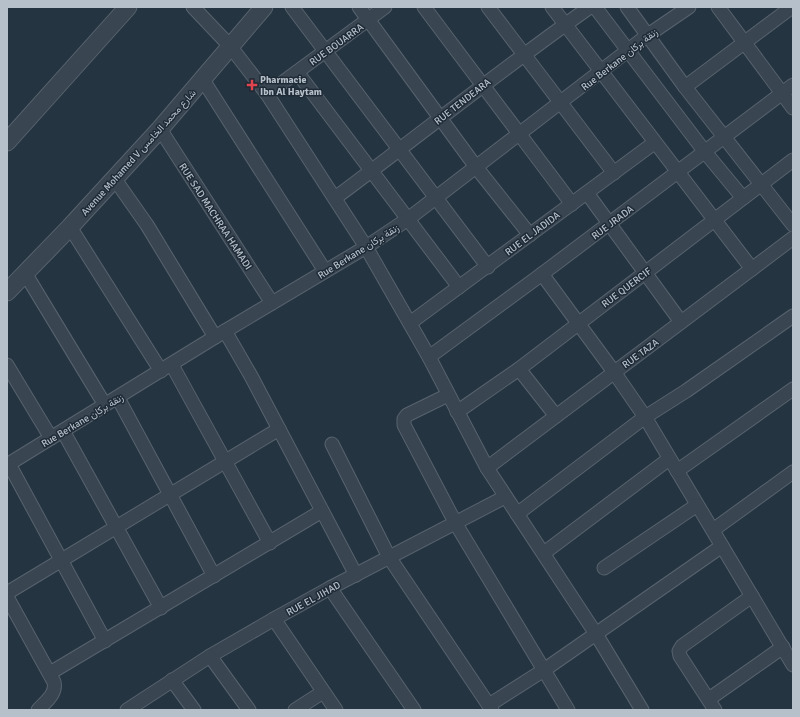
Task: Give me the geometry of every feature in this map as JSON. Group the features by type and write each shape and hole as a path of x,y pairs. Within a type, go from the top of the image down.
{"street":[{"path":"7,142 128,7"},
{"path":"193,7 230,46 267,94 335,198 366,247 410,323 487,468 596,634 642,710"},
{"name":"Avenue Mohamed V شارع محمد الخامس","path":"7,292 70,227 160,129 264,7"},
{"path":"292,7 399,151 488,267"},
{"path":"359,7 476,167 530,235"},
{"name":"RUE BOUARRA","path":"267,94 385,7"},
{"path":"424,7 481,85 572,204"},
{"path":"488,7 614,173"},
{"path":"552,7 654,143 752,269"},
{"name":"RUE TENDEARA","path":"335,198 399,151 481,85 590,7"},
{"path":"594,7 705,152 743,198"},
{"path":"627,7 724,138 793,225"},
{"name":"Rue Berkane زنقة بركان","path":"8,465 220,334 366,247 408,219 561,104 648,35 689,7"},
{"path":"718,7 793,108"},
{"path":"685,86 745,44 792,7"},
{"path":"297,72 459,287"},
{"path":"203,80 325,271"},
{"name":"RUE JRADA","path":"429,357 793,85"},
{"name":"RUE SAD MACHRAA HAMADI","path":"160,129 272,303"},
{"name":"RUE EL JADIDA","path":"410,323 488,267 654,143"},
{"name":"RUE QUERCIF","path":"457,412 519,369 793,160"},
{"path":"114,178 220,334 279,429 356,575"},
{"path":"587,193 682,322"},
{"path":"70,227 167,368 226,462 270,543"},
{"name":"RUE TAZA","path":"487,468 793,238"},
{"path":"24,274 105,405"},
{"path":"542,274 645,417 793,664"},
{"path":"517,514 645,417 699,382 793,316"},
{"path":"7,365 51,438"},
{"path":"519,369 556,416"},
{"path":"677,471 793,389"},
{"path":"448,395 407,415 403,422 456,524 568,710"},
{"path":"118,398 214,576"},
{"path":"7,593 279,429"},
{"path":"63,431 161,608"},
{"path":"332,444 389,557 491,708 722,546"},
{"path":"544,553 669,459"},
{"path":"8,465 105,641"},
{"path":"713,530 793,472"},
{"name":"RUE EL JIHAD","path":"128,710 210,656 274,619 330,588 456,524 505,497"},
{"path":"604,568 697,505"},
{"path":"50,673 322,511"},
{"path":"330,588 414,710"},
{"path":"7,596 50,673 55,685 54,692 38,710"},
{"path":"752,596 682,646 679,651 680,656 712,705 782,647"},
{"path":"274,619 336,710"},
{"path":"210,656 249,710"},
{"path":"172,680 194,710"},
{"path":"295,710 323,692"}],"place":[{"name":"Pharmacie Ibn Al Haytam","path":"252,85"}]}
